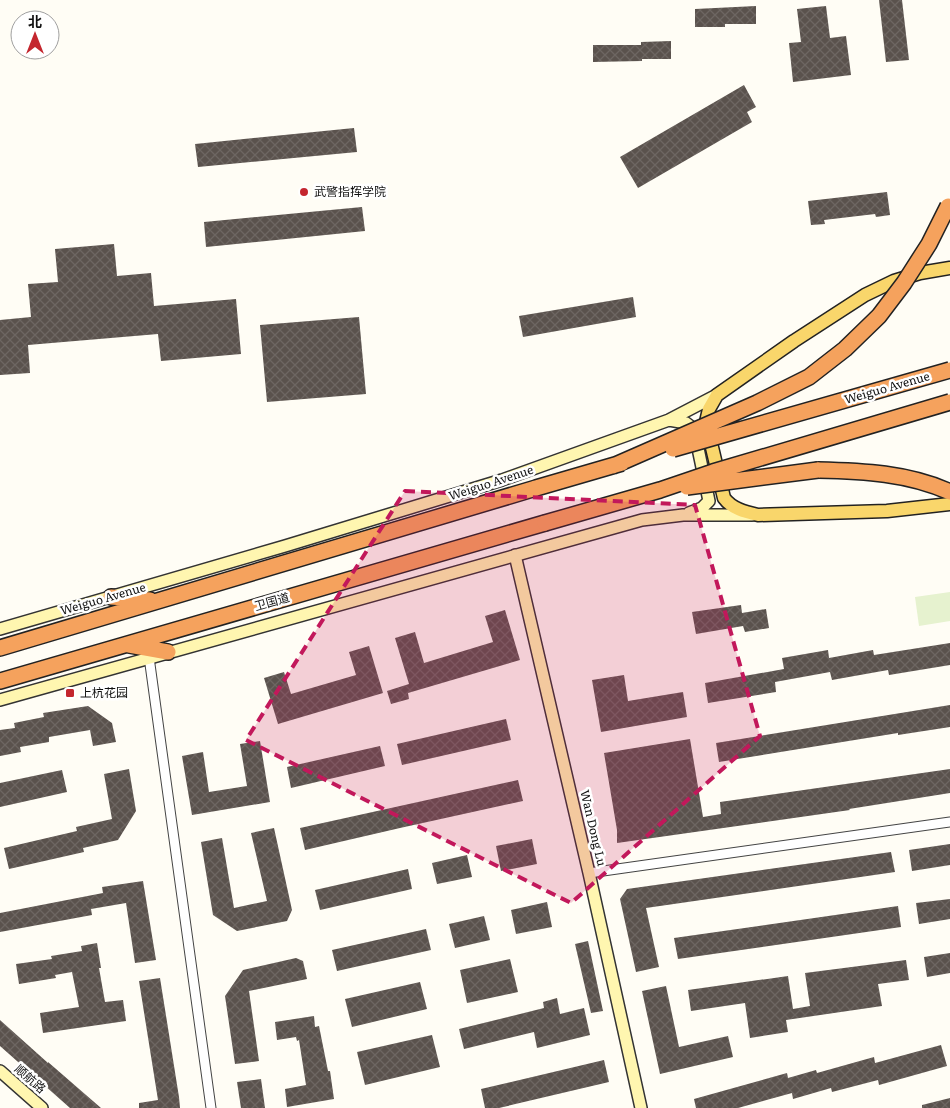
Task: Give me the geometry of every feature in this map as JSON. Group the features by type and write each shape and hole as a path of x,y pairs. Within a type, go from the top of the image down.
{"highway":[{"path":"613,466 757,404 809,377 831,360 879,316 899,290 929,244 950,203"},
{"name":"Weiguo Avenue","path":"156,601 536,488 950,370"},
{"path":"660,490 713,472 950,402"},
{"path":"660,490 818,470 872,471 937,486 950,492"},
{"name":"卫国道","path":"0,681 660,490"},
{"path":"112,597 156,601"},
{"path":"0,648 156,601"},
{"path":"125,644 168,652"}],"main road":[{"name":"Weiguo Avenue","path":"0,629 493,483 669,420 717,395 794,341 865,295 894,281 920,273 950,268"},
{"path":"717,395 709,409 706,422 724,498 728,504 758,515"},
{"path":"669,420 686,423 694,429 710,501 702,508 683,515"},
{"path":"0,700 642,520 683,515 887,511 950,504"},
{"name":"Wan Dong Lu","path":"515,555 589,873 641,1108"},
{"path":"87,623 112,597"},
{"name":"顺航路","path":"0,1071 42,1108"}],"street":[{"path":"149,657 211,1108"},
{"path":"589,873 950,822"}],"highlighted area":[{"path":"405,491 695,505 760,736 571,903 246,740"}],"green space":[{"path":"950,592 950,621 919,626 915,597"}],"building":[{"path":"879,0 902,0 909,60 886,62"},
{"path":"756,6 756,24 725,24 725,27 695,27 695,9"},
{"path":"826,6 830,38 846,36 851,75 793,82 789,43 801,42 797,9"},
{"path":"671,41 671,59 593,62 593,45 641,45 641,42"},
{"path":"744,85 756,107 747,112 752,122 638,188 620,157"},
{"path":"354,128 357,152 198,167 195,144"},
{"path":"887,192 890,215 876,217 875,214 824,220 825,224 811,225 808,201"},
{"path":"362,207 365,231 206,247 204,222"},
{"path":"114,244 117,276 151,273 154,306 236,299 241,354 161,361 158,334 28,345 30,373 0,375 0,320 31,317 28,284 58,282 55,249"},
{"path":"633,297 636,317 523,337 519,316"},
{"path":"359,317 366,394 267,402 260,325"},
{"path":"741,605 742,613 766,609 769,628 745,632 743,626 696,634 692,612"},
{"path":"505,610 520,660 408,693 409,699 391,704 387,691 409,684 395,638 415,632 424,663 493,642 485,616"},
{"path":"950,643 950,665 889,675 888,670 832,680 830,672 775,682 776,692 708,703 705,683 784,669 782,658 828,650 829,658 873,650 874,655"},
{"path":"369,646 383,693 278,724 264,678 284,672 291,694 356,675 349,652"},
{"path":"624,675 628,701 683,692 687,717 601,732 592,680"},
{"path":"950,705 950,727 898,735 898,733 719,762 716,743"},
{"path":"88,706 112,723 116,742 93,746 90,730 49,737 49,742 20,747 21,752 0,756 0,730 15,728 14,723 44,717 43,713"},
{"path":"506,719 511,740 402,765 397,744"},
{"path":"690,739 703,817 721,814 720,802 950,769 950,793 850,810 617,843 617,830 604,753"},
{"path":"260,741 270,802 192,815 182,756 203,752 209,792 247,786 240,744"},
{"path":"380,746 385,766 291,788 287,767"},
{"path":"129,769 136,811 118,840 83,848 84,852 9,869 4,848 77,831 76,827 112,819 104,774"},
{"path":"62,770 67,792 0,807 0,783"},
{"path":"518,780 523,801 305,850 300,828"},
{"path":"274,828 292,910 287,921 237,931 213,915 201,842 222,838 234,908 267,901 251,833"},
{"path":"532,839 537,864 501,871 496,846"},
{"path":"950,844 950,865 912,871 909,850"},
{"path":"891,852 895,872 646,908 659,967 636,972 620,899 627,889"},
{"path":"467,855 472,877 437,884 432,863"},
{"path":"408,869 412,889 320,910 315,890"},
{"path":"143,881 156,960 135,963 126,903 91,909 92,915 0,932 0,913 103,893 102,887"},
{"path":"950,899 950,919 919,924 916,903"},
{"path":"547,902 552,927 516,934 511,910"},
{"path":"898,906 901,927 678,959 674,938"},
{"path":"484,916 490,940 455,948 449,924"},
{"path":"426,929 431,950 337,971 332,950"},
{"path":"588,941 603,1011 591,1013 575,944"},
{"path":"97,943 105,1002 123,1000 126,1021 43,1033 40,1013 79,1007 72,972 55,975 56,978 19,984 16,964 52,959 51,956 82,951 81,946"},
{"path":"950,953 950,973 927,977 924,957"},
{"path":"296,958 303,961 307,979 249,991 259,1061 235,1064 225,996 243,970"},
{"path":"510,959 518,992 467,1003 460,970"},
{"path":"906,960 909,980 878,984 882,1006 786,1020 788,1032 750,1038 745,1003 691,1011 688,990 788,976 793,1009 810,1006 805,973"},
{"path":"160,978 180,1108 139,1108 139,1103 158,1100 139,981"},
{"path":"420,982 427,1009 352,1027 345,999"},
{"path":"666,986 679,1047 728,1036 733,1057 660,1074 642,991"},
{"path":"557,998 560,1014 584,1008 590,1035 537,1048 534,1032 464,1049 459,1029 544,1008 543,1002"},
{"path":"314,1016 315,1027 319,1026 328,1071 330,1071 334,1099 287,1107 285,1089 306,1085 299,1040 297,1041 296,1037 277,1040 275,1022"},
{"path":"0,1020 101,1108 70,1108 0,1046"},
{"path":"432,1035 440,1067 365,1085 357,1052"},
{"path":"941,1045 947,1066 879,1085 878,1080 832,1092 831,1088 793,1099 792,1093 738,1108 696,1108 694,1099 787,1073 788,1078 816,1070 817,1073 874,1057 875,1063"},
{"path":"604,1060 609,1082 499,1108 485,1108 481,1089"},
{"path":"261,1079 265,1108 241,1108 237,1082"},
{"path":"950,1098 950,1108 922,1108 922,1105"}],"place":[{"name":"武警指挥学院","path":"304,192"},
{"name":"上杭花园","path":"70,693"}]}
